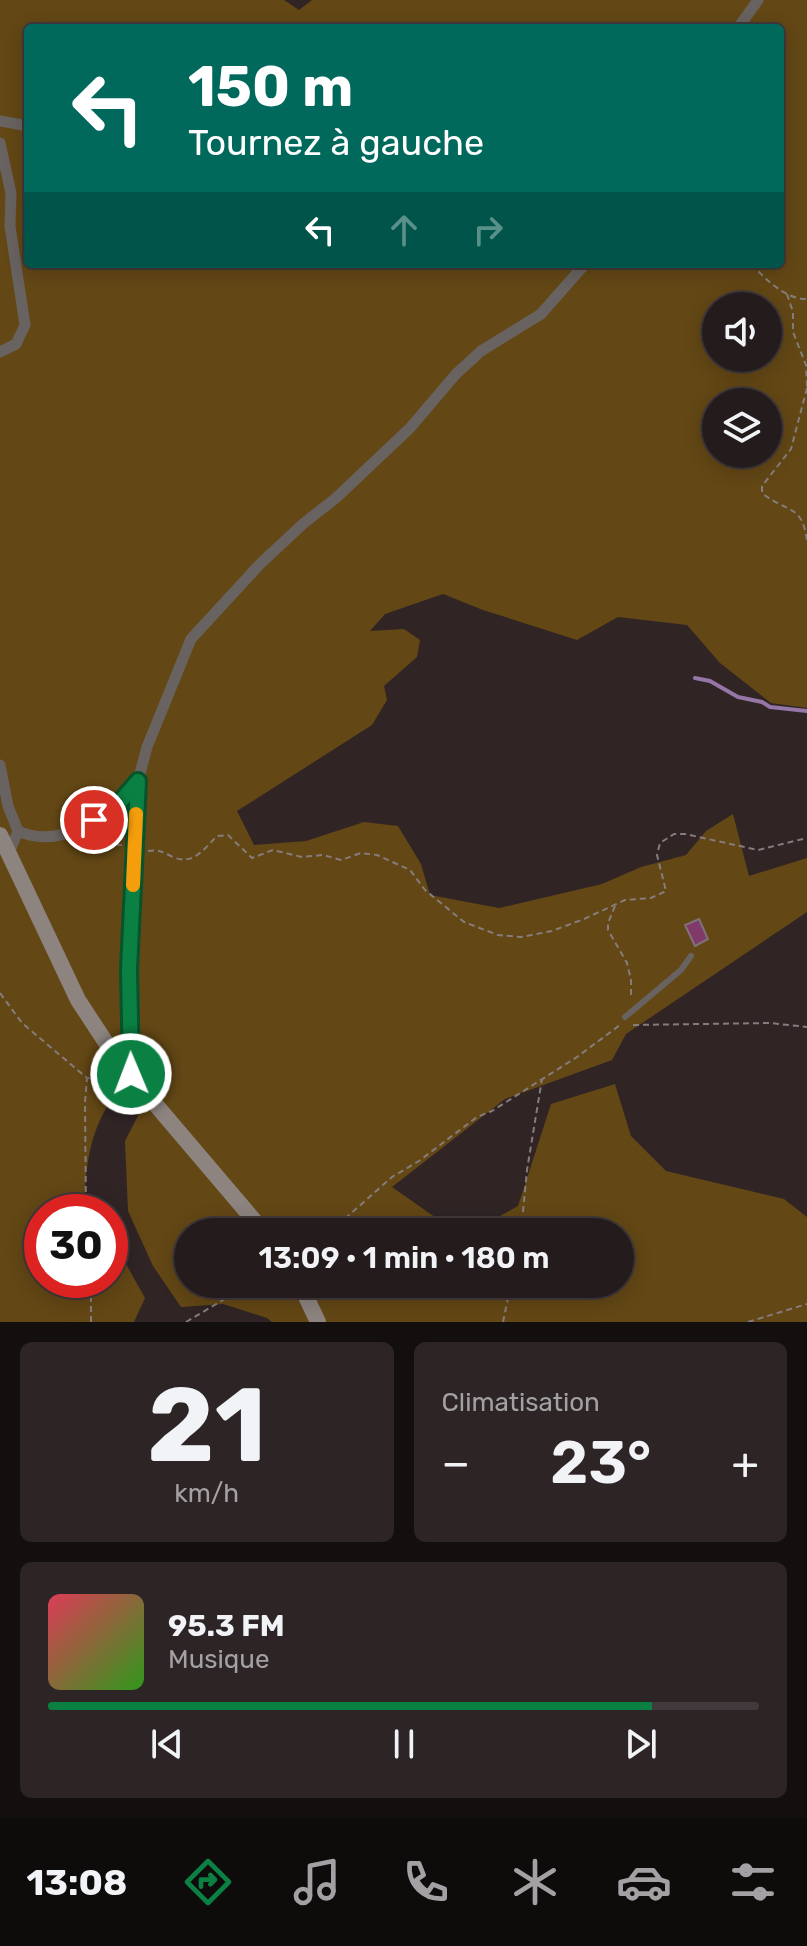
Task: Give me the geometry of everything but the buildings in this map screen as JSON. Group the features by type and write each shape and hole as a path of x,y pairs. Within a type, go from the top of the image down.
{"street":[{"path":"741,24 758,0"},
{"path":"0,121 24,125"},
{"path":"0,143 11,193 10,226 25,325 16,344 0,352"},
{"path":"123,1078 138,781 147,747 183,656 203,624 260,564 410,428 456,374 481,351 541,314 581,268"},
{"path":"0,765 8,806 18,831 9,853"},
{"path":"18,831 30,836 62,834 94,820 120,802 138,781"},
{"path":"0,835 78,1000 116,1058 123,1078 251,1218"},
{"path":"307,1298 318,1322"}],"lane":[{"path":"623,1021 691,956"}],"path":[{"path":"757,268 787,294 807,299"},
{"path":"787,294 793,312 793,332 806,365 807,387 791,449 762,486 762,493 801,515 806,525 807,541"},
{"path":"62,834 82,844 126,845 134,850 160,849 187,861 198,855 217,836 228,835 252,858 273,850 302,857 323,855 341,860 361,853 377,855 410,870 425,890 464,922 498,935 521,937 552,931 625,900 651,898 666,891 657,855 660,843 674,834 758,850 807,838"},
{"path":"346,1218 392,1177 477,1117 492,1111 577,1057 623,1021 631,1006 631,980 621,950 608,930 616,904"},
{"path":"0,993 22,1023 87,1078 123,1078"},
{"path":"623,1021 660,1027 770,1023 807,1027"},
{"path":"522,1218 542,1077"},
{"path":"86,1194 87,1078"},
{"path":"91,1298 91,1322"},
{"path":"186,1322 226,1298"},
{"path":"503,1322 508,1298"},
{"path":"748,1322 807,1304"}],"shaded area":[{"path":"0,0 284,0 299,10 312,0 807,0 807,708 771,703 720,663 687,625 618,617 577,640 443,594 385,614 370,631 404,629 420,640 417,657 384,686 387,700 372,725 237,811 254,845 306,841 364,822 398,826 421,864 430,895 499,908 602,884 641,867 686,855 706,831 733,814 749,876 807,858 807,912 626,1034 612,1060 505,1099 392,1187 436,1218 174,1218 174,1297 153,1266 128,1211 125,1141 142,1108 122,1084 96,1130 88,1160 85,1194 24,1194 24,1298 128,1298 128,1268 145,1298 134,1322 0,1322"},
{"path":"615,1084 631,1136 666,1171 784,1199 807,1217 807,1322 272,1322 223,1304 181,1307 175,1298 634,1298 634,1218 496,1218 518,1206 551,1104"}],"waterway":[{"path":"695,678 710,681 738,697 770,707 807,711"}],"slow traffic":[{"path":"133,885 136,814"}],"route":[{"path":"94,820 120,802 138,781 129,969 131,1074"}]}
